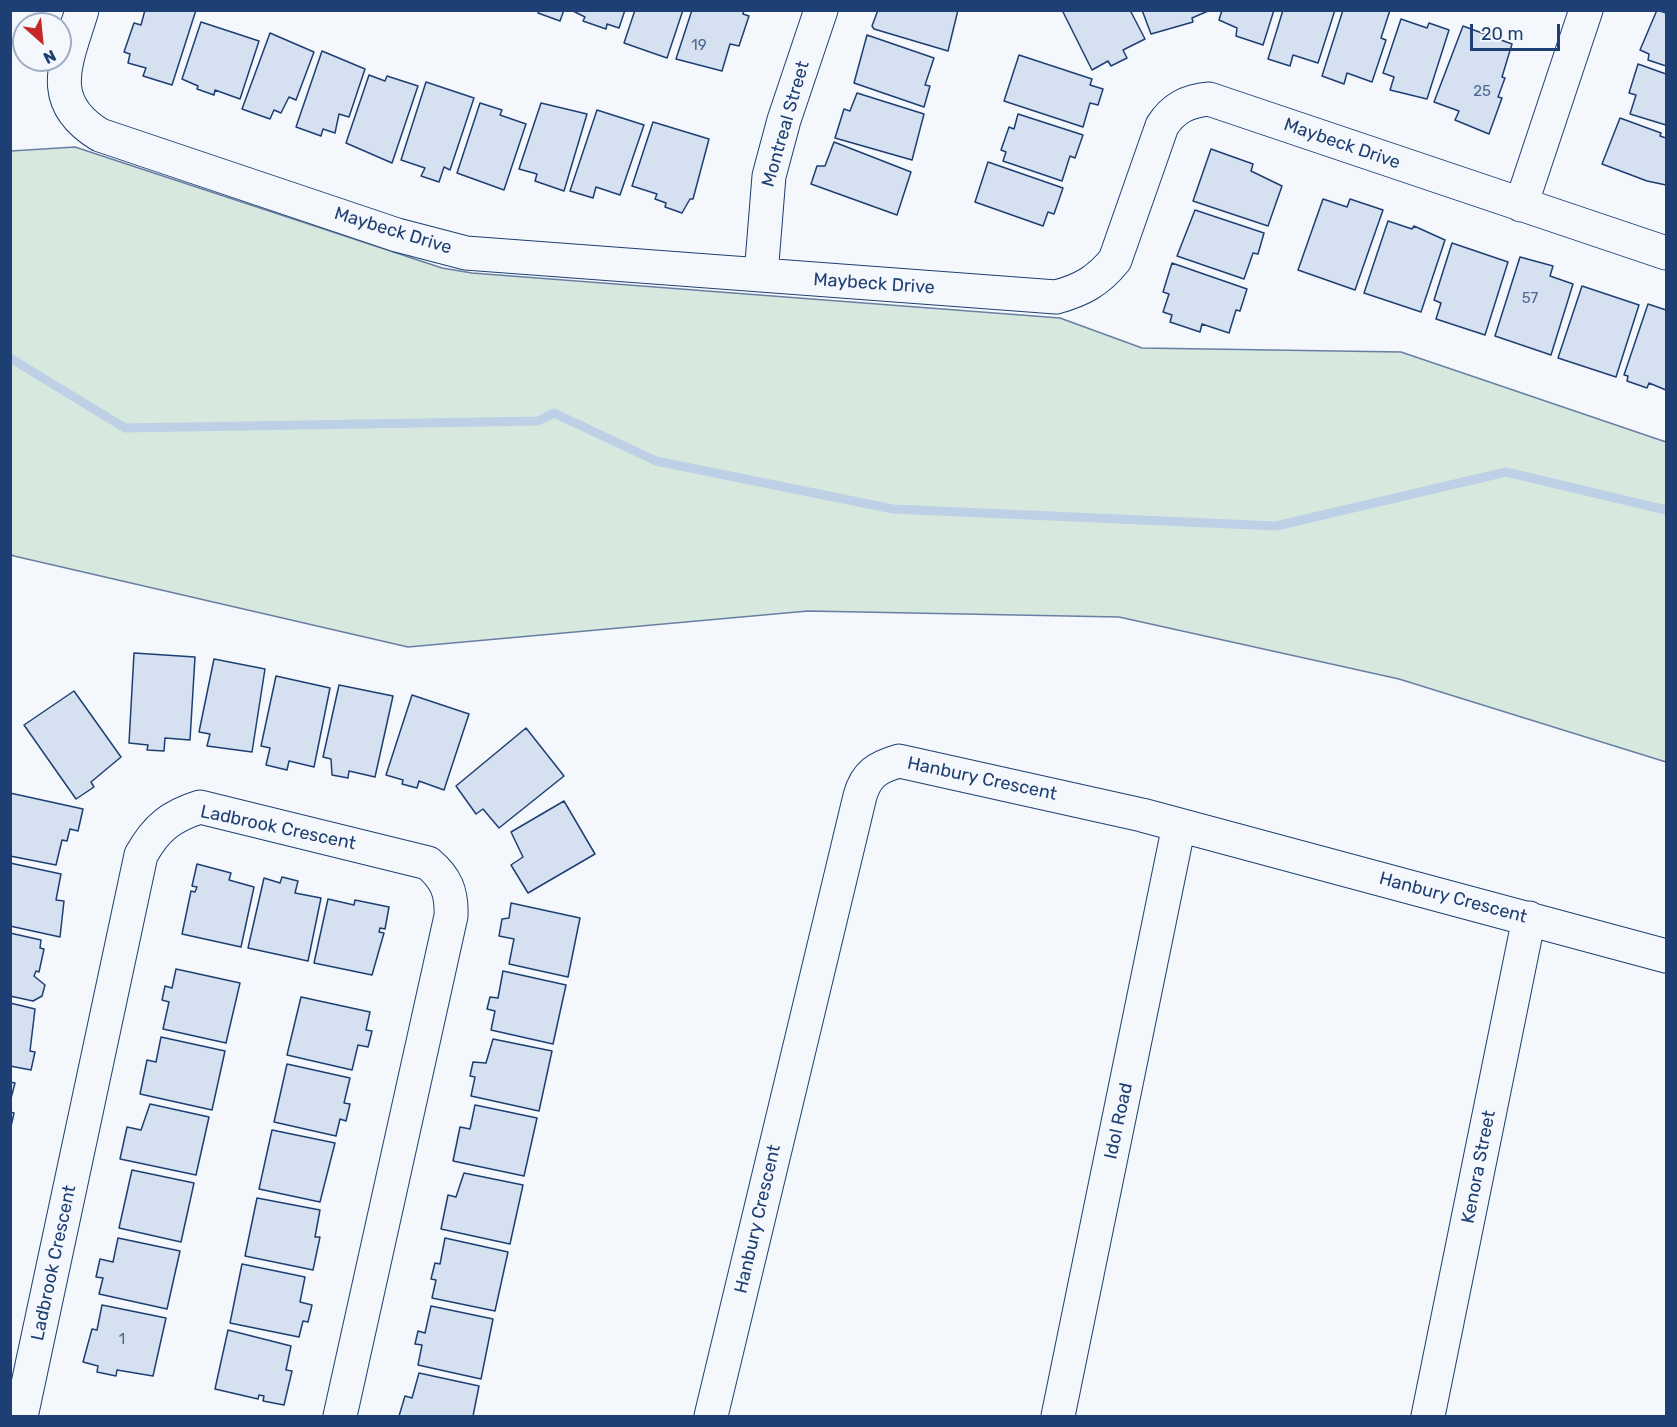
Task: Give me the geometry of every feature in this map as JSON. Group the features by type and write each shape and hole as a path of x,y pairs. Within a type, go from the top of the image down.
{"street":[{"name":"Maybeck Drive","path":"82,10 62,77 73,111 85,126 100,135 398,235 466,253 1056,297 1081,290 1101,277 1116,260 1162,126 1174,110 1196,100 1209,99 1666,253"},
{"name":"Montreal Street","path":"761,275 769,176 784,120 821,10"},
{"path":"1521,205 1586,10"},
{"name":"Hanbury Crescent","path":"711,1416 864,781 884,765 899,761 1179,825 1666,956"},
{"name":"Ladbrook Crescent","path":"24,1413 141,855 151,837 164,823 181,813 200,807 428,862 444,879 452,900 451,916 340,1416"},
{"name":"Idol Road","path":"1058,1416 1179,825"},
{"name":"Kenora Street","path":"1428,1416 1529,918"}],"shaded area":[{"path":"75,147 442,268 472,273 1060,318 1142,348 1401,352 1666,442 1666,762 1399,679 1119,617 808,611 408,647 14,556 10,554 11,151"}],"building":[{"path":"145,10 196,10 172,85 143,76 146,68 128,63 130,54 124,52 134,23 141,25"},
{"path":"539,10 564,10 560,21 538,13"},
{"path":"571,10 625,10 619,28 607,24 606,29 583,21 585,17"},
{"path":"635,10 683,10 667,58 624,43"},
{"path":"692,10 744,10 743,14 749,16 739,46 730,44 722,71 676,59"},
{"path":"878,10 958,10 948,51 874,29 872,26"},
{"path":"1062,10 1130,10 1145,39 1123,50 1127,58 1111,66 1108,61 1092,70"},
{"path":"1142,10 1208,11 1192,18 1193,22 1151,34"},
{"path":"1222,10 1274,10 1263,45 1236,36 1237,28 1219,20"},
{"path":"1283,10 1335,10 1318,63 1293,55 1290,66 1268,59"},
{"path":"1343,10 1390,10 1381,38 1386,40 1372,82 1347,73 1344,84 1322,76"},
{"path":"1657,10 1666,13 1666,66 1648,60 1649,54 1640,50"},
{"path":"1401,19 1427,28 1429,23 1449,30 1427,99 1390,90 1394,77 1383,73"},
{"path":"201,22 259,41 240,99 215,90 214,95 197,89 198,86 182,79"},
{"path":"1463,26 1512,44 1502,77 1505,78 1498,97 1502,98 1489,134 1455,120 1459,111 1434,102"},
{"path":"270,33 314,52 296,100 289,97 281,113 274,110 270,119 242,109"},
{"path":"867,35 934,58 925,85 930,86 924,107 854,83"},
{"path":"322,51 365,69 349,117 339,114 335,133 323,129 321,136 296,127"},
{"path":"1019,55 1092,79 1090,85 1103,89 1098,105 1090,103 1083,127 1004,101"},
{"path":"1638,64 1666,74 1666,125 1630,114 1636,95 1629,93"},
{"path":"369,75 385,81 387,76 418,86 392,163 346,143"},
{"path":"426,82 474,98 450,170 444,167 439,182 421,176 425,168 401,160"},
{"path":"857,93 924,114 912,160 835,138 844,109 850,111"},
{"path":"480,103 502,110 500,115 526,124 504,190 457,173"},
{"path":"541,103 587,114 564,191 535,181 537,174 519,169"},
{"path":"597,110 644,125 620,195 596,187 593,198 570,191"},
{"path":"1018,114 1083,135 1075,158 1070,156 1062,181 1003,161 1006,152 1001,150 1009,127 1014,129"},
{"path":"1620,118 1661,133 1660,136 1666,138 1666,185 1647,181 1602,164"},
{"path":"653,122 709,139 693,199 690,199 682,213 665,207 666,203 655,199 657,194 632,186"},
{"path":"834,142 911,172 897,215 811,184 817,166 825,166"},
{"path":"1211,149 1253,164 1251,171 1282,186 1268,226 1193,201"},
{"path":"988,162 1063,188 1054,214 1048,212 1043,226 975,202"},
{"path":"1323,199 1347,207 1350,199 1383,210 1355,290 1298,270"},
{"path":"1195,210 1264,233 1258,254 1253,253 1244,279 1177,256"},
{"path":"1388,221 1412,229 1414,226 1445,240 1421,312 1364,293"},
{"path":"1452,243 1508,262 1485,335 1436,319 1441,303 1434,300"},
{"path":"1520,257 1553,266 1550,276 1573,284 1551,355 1495,336"},
{"path":"1172,263 1247,289 1240,311 1236,310 1229,333 1202,324 1200,332 1170,322 1172,315 1163,312 1169,294 1163,292"},
{"path":"1582,286 1639,305 1616,377 1558,358"},
{"path":"1648,304 1666,310 1666,390 1649,383 1647,388 1627,381 1628,376 1624,375"},
{"path":"134,653 195,657 190,740 165,738 164,751 147,750 148,745 129,743"},
{"path":"214,659 265,669 252,752 207,746 210,734 199,732"},
{"path":"276,676 330,688 314,767 289,761 287,770 266,765 270,748 261,746"},
{"path":"339,685 393,696 375,777 349,771 348,778 332,775 331,759 323,757"},
{"path":"74,691 121,757 91,782 94,787 76,799 24,725"},
{"path":"412,695 469,714 444,790 419,781 417,788 402,784 403,780 386,775"},
{"path":"526,728 564,776 499,828 483,809 476,814 456,786"},
{"path":"10,793 83,809 78,831 70,829 67,841 62,840 56,865 10,856"},
{"path":"564,801 595,854 528,893 511,865 523,857 511,832"},
{"path":"10,863 61,874 56,900 64,901 60,937 10,926"},
{"path":"197,864 231,873 229,880 254,887 241,947 182,934 191,891 195,892 197,887 192,886"},
{"path":"282,877 298,881 295,893 321,898 308,961 248,948 264,878 280,883"},
{"path":"328,899 354,905 355,900 389,907 385,929 380,928 379,932 384,933 372,975 314,963"},
{"path":"511,903 580,918 568,977 509,964 514,939 499,936 502,919 509,918"},
{"path":"10,933 41,940 40,948 44,949 39,972 36,971 34,976 45,985 42,996 33,1001 10,996"},
{"path":"176,969 240,983 226,1043 163,1029 169,1002 162,1000 165,986 172,988"},
{"path":"503,971 566,985 553,1044 491,1030 495,1011 487,1009 490,997 498,998"},
{"path":"301,997 370,1012 366,1030 372,1031 368,1047 358,1045 352,1070 287,1055"},
{"path":"10,1003 35,1009 30,1051 35,1052 31,1070 10,1066"},
{"path":"161,1037 225,1051 212,1110 140,1094 147,1060 156,1062"},
{"path":"493,1039 552,1051 539,1111 471,1096 475,1077 470,1076 473,1062 486,1063"},
{"path":"287,1064 350,1078 344,1103 350,1104 346,1121 340,1119 336,1136 274,1122"},
{"path":"10,1082 15,1083 10,1102"},
{"path":"150,1104 209,1117 196,1175 120,1159 127,1127 141,1130"},
{"path":"475,1105 537,1118 524,1176 453,1161 460,1127 470,1129"},
{"path":"10,1112 14,1113 10,1131"},
{"path":"272,1130 335,1143 320,1202 259,1189"},
{"path":"132,1170 194,1183 181,1242 119,1228"},
{"path":"464,1173 523,1185 510,1244 441,1229 448,1195 456,1197"},
{"path":"257,1198 320,1210 315,1237 320,1237 313,1270 245,1256"},
{"path":"118,1238 180,1251 167,1309 99,1294 103,1278 96,1277 100,1259 113,1262"},
{"path":"445,1238 508,1252 495,1311 432,1298 436,1280 431,1279 435,1263 440,1264"},
{"path":"242,1264 305,1277 300,1302 312,1305 308,1322 303,1321 299,1337 230,1323"},
{"path":"102,1305 166,1318 153,1376 117,1370 116,1376 97,1372 98,1366 83,1362 92,1329 97,1330"},
{"path":"431,1306 493,1319 481,1379 418,1365 422,1345 415,1344 418,1331 425,1333"},
{"path":"228,1330 291,1346 286,1370 292,1371 284,1405 263,1401 264,1396 259,1395 258,1399 215,1389"},
{"path":"419,1373 479,1386 473,1416 399,1416 405,1396 412,1398"}],"waterway":[{"path":"10,358 125,428 538,421 554,413 656,461 893,509 1276,526 1506,472 1666,510"}]}
